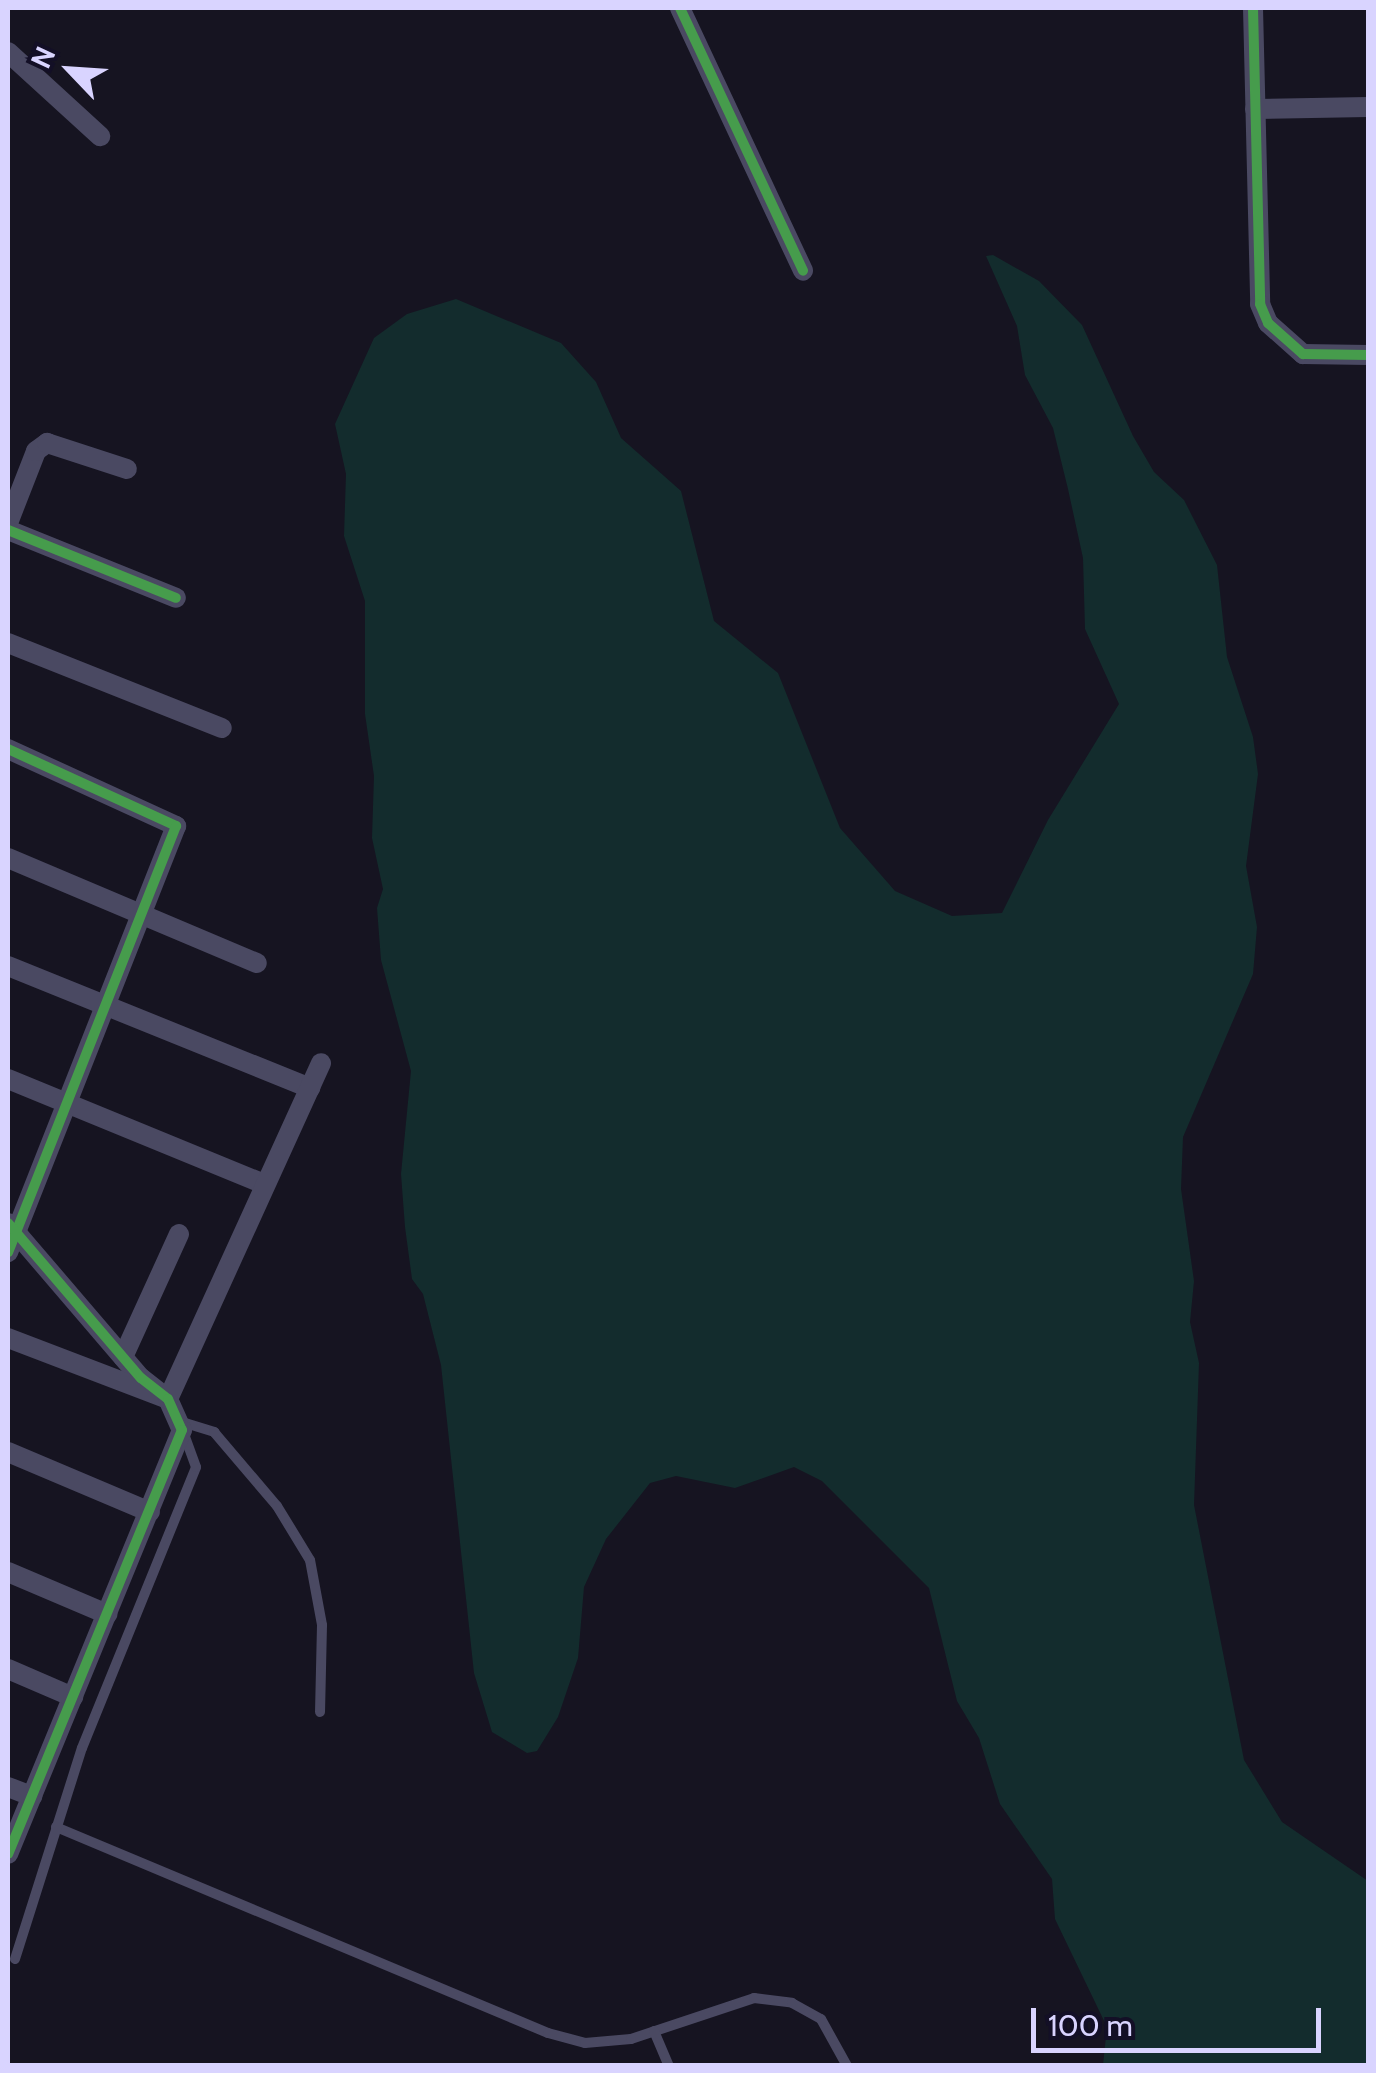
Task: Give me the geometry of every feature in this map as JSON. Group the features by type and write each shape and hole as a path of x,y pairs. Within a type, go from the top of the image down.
{"street":[{"path":"680,8 803,271"},
{"path":"1253,8 1260,304 1268,323 1303,354 1368,355"},
{"path":"8,52 100,136"},
{"path":"1254,109 1368,107"},
{"path":"128,470 47,443 36,451 8,526 176,598"},
{"path":"8,642 222,728"},
{"path":"8,749 176,826 10,1241 168,1399 182,1426 8,1854"},
{"path":"8,858 140,918 257,962"},
{"path":"8,966 310,1088"},
{"path":"168,1399 321,1063"},
{"path":"8,1079 264,1184"},
{"path":"123,1357 179,1234"},
{"path":"8,1338 168,1399"},
{"path":"8,1452 150,1512"},
{"path":"8,1572 107,1614"},
{"path":"8,1669 72,1697"},
{"path":"8,1787 32,1796"}],"lane":[{"path":"16,1959 56,1827 196,1468 182,1426 214,1432 276,1506 310,1560 322,1625 320,1712"},
{"path":"56,1827 548,2032 585,2043 654,2031 754,1998 792,2003 821,2019 846,2066"},
{"path":"654,2031 669,2066"}],"green space":[{"path":"993,255 1039,281 1082,325 1133,436 1154,472 1184,500 1217,565 1227,657 1253,737 1258,774 1246,866 1257,927 1253,974 1183,1137 1181,1189 1194,1281 1190,1322 1199,1363 1194,1505 1244,1760 1282,1822 1368,1881 1368,2065 1103,2065 1107,2027 1055,1919 1052,1879 1000,1804 979,1738 957,1701 929,1588 822,1481 794,1467 735,1488 676,1476 650,1483 606,1539 584,1587 578,1658 558,1717 537,1751 527,1753 492,1732 474,1673 441,1365 423,1294 412,1279 405,1227 401,1174 411,1071 381,960 377,908 383,889 372,838 374,776 365,714 365,601 344,536 346,474 335,424 374,338 407,314 456,299 561,343 596,382 621,438 681,491 714,621 778,673 840,828 895,891 952,916 1002,913 1048,820 1119,704 1085,629 1083,558 1053,428 1025,375 1017,326 986,256"}],"cycle path":[{"path":"680,8 803,271"},
{"path":"1253,8 1260,304 1268,323 1303,354 1368,355"},
{"path":"8,530 176,598"},
{"path":"8,749 176,826 8,1252"},
{"path":"8,1223 141,1378 168,1399 182,1430 8,1854"}]}
